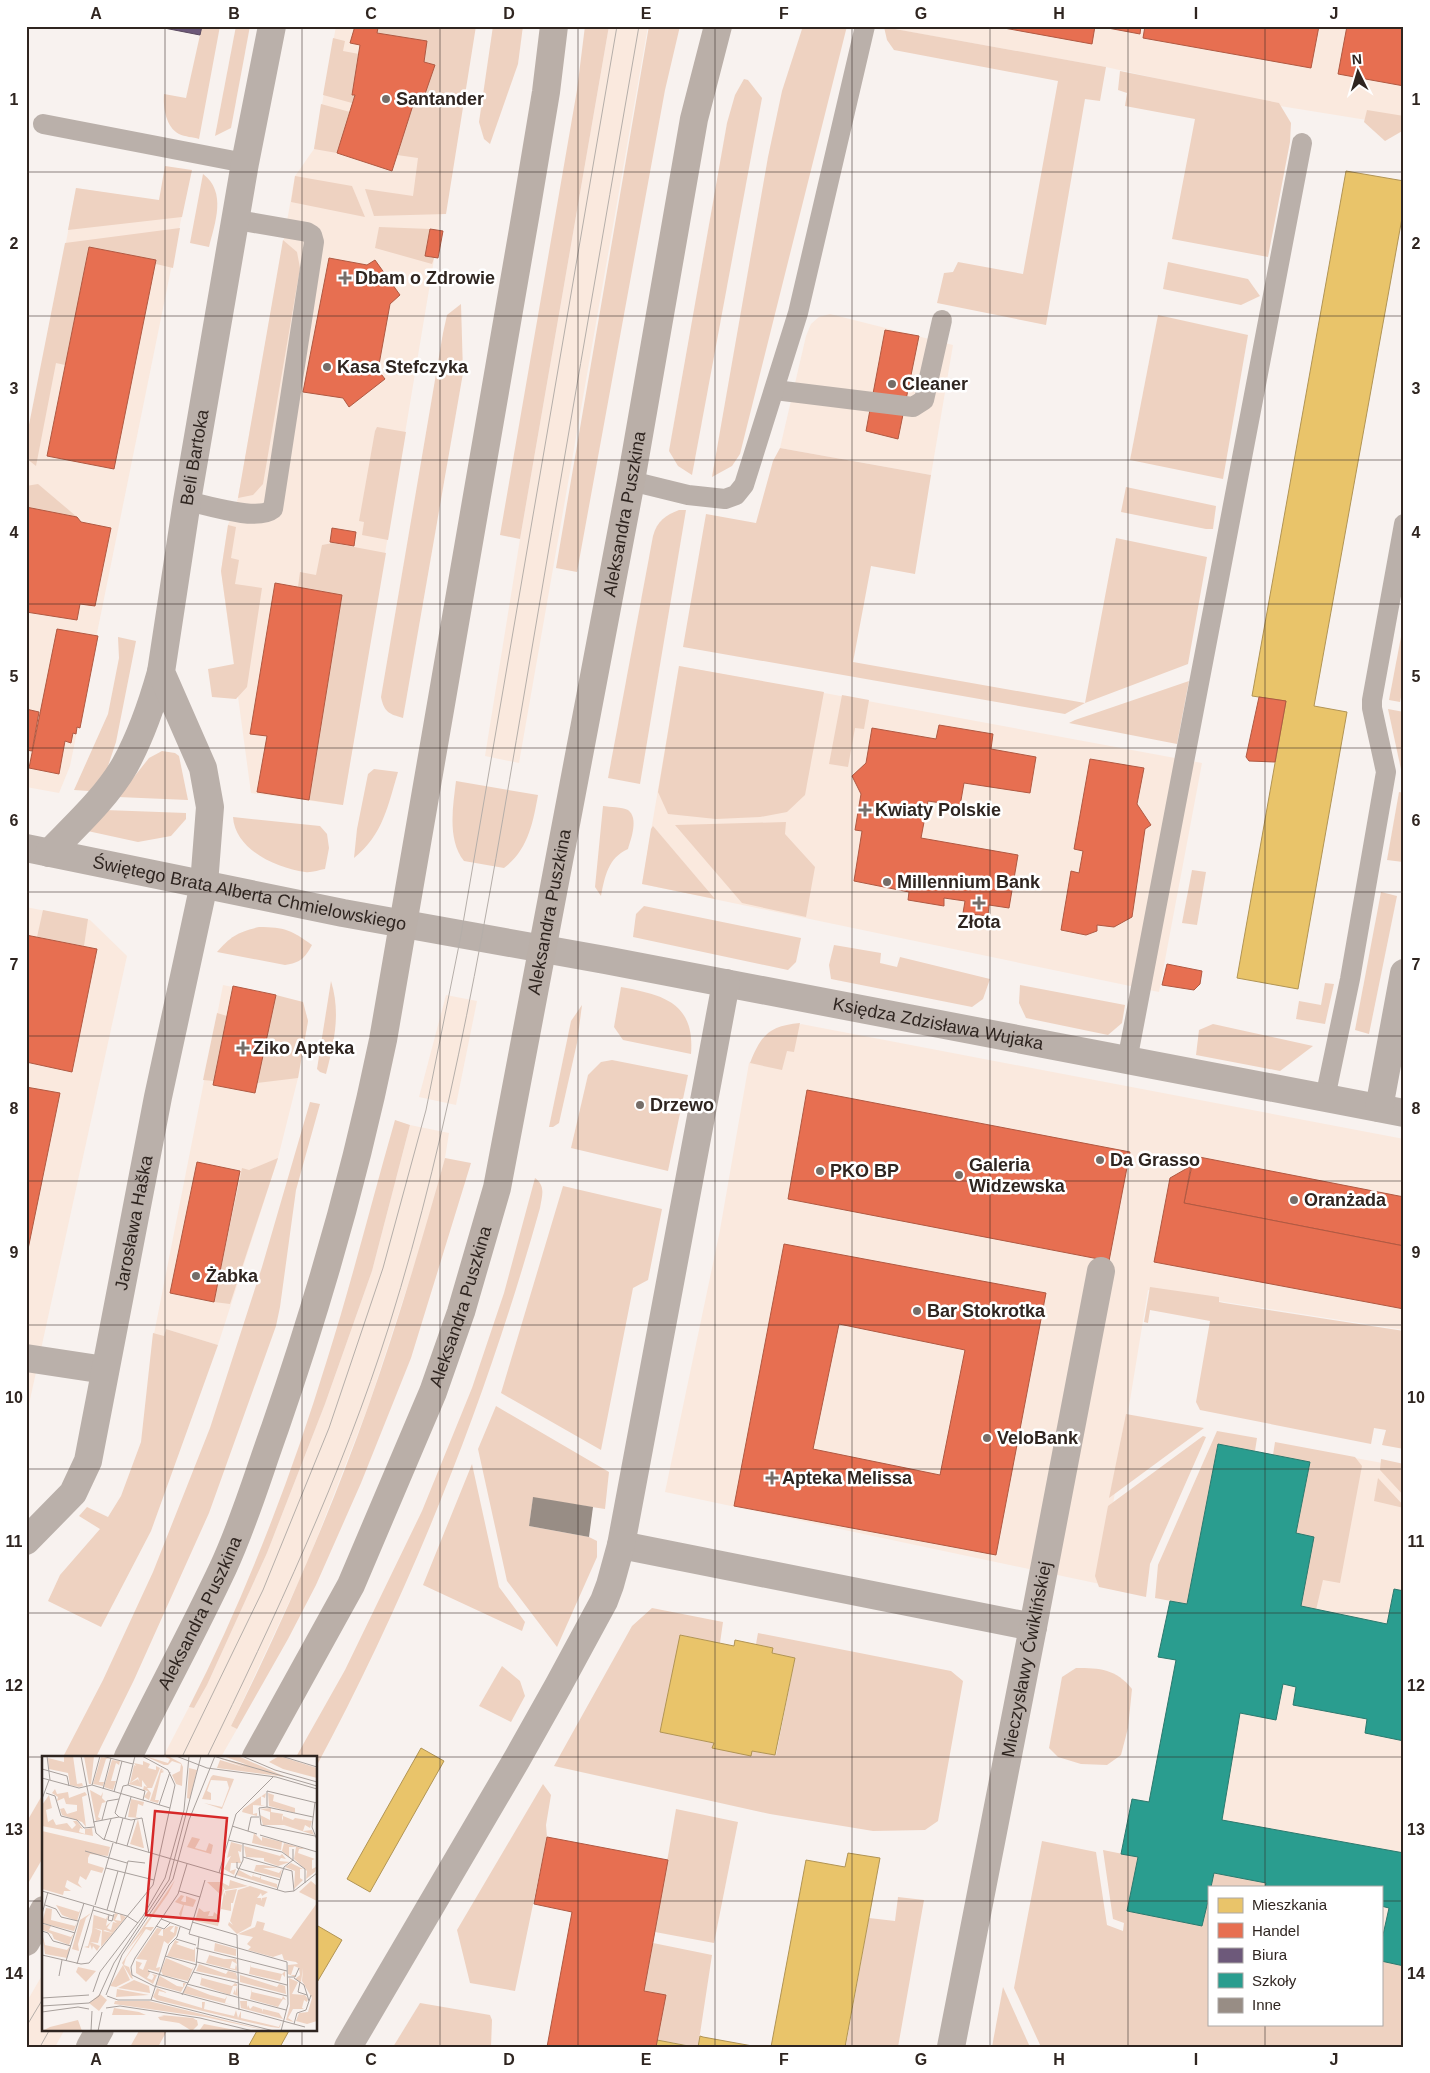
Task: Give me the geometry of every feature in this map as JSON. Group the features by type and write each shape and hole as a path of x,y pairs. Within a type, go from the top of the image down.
{"main road":[{"name":"Aleksandra Puszkina","path":"128,1756 223,1567 262,1463 315,1309 336,1239 367,1114 382,1040 526,212 546,92 554,26"},
{"name":"Aleksandra Puszkina","path":"257,1756 351,1585 433,1392 462,1312 497,1188 631,481 694,119 718,26"},
{"path":"26,1942 42,1914"},
{"path":"90,2047 99,2030"}],"street":[{"name":"Beli Bartoka","path":"38,851 98,802 124,766 151,708 161,672 187,501 237,220 245,163 272,26"},
{"path":"161,672 203,768 210,807 204,884"},
{"name":"Świętego Brata Alberta Chmielowskiego","path":"38,851 402,924 472,936"},
{"name":"Jarosława Haška","path":"26,1541 73,1493 88,1461 158,1097 204,884"},
{"name":"Księdza Zdzisława Wujaka","path":"472,936 1391,1110"},
{"path":"1391,1110 1404,973"},
{"path":"348,2047 517,1759 604,1601 610,1585 621,1545 726,983"},
{"name":"Mieczysławy Ćwiklińskiej","path":"950,2047 1101,1271"},
{"path":"26,1358 105,1370"},
{"path":"621,1545 1033,1627"}],"lane":[{"path":"631,481 695,496 725,499 736,495 744,485 798,313 865,26"},
{"path":"43,124 245,163"},
{"path":"1127,1061 1302,143"},
{"path":"187,501 261,515 268,514 273,509 314,242 312,235 307,232 237,220"},
{"path":"775,390 913,407 924,400 942,320"},
{"path":"1325,1098 1350,979 1386,772 1372,708 1372,700 1404,524"}],"shaded area":[{"path":"202,26 220,26 199,139 181,135 171,127 166,117 164,94 186,98"},
{"path":"236,26 250,26 231,128 215,136"},
{"path":"336,26 473,26 343,805 251,793 221,571 228,525 238,498 295,176 314,149"},
{"path":"372,26 476,26 446,214 374,216 365,189 413,196 418,158 397,155 413,105 416,105 418,93 425,94 435,65 424,62 427,41 377,33 378,28"},
{"path":"493,26 523,26 518,64 490,144 484,139 479,122"},
{"path":"585,26 609,26 520,539 500,535 577,90"},
{"path":"609,26 648,26 519,763 485,756 520,539"},
{"path":"649,26 680,26 665,90 577,572 556,568"},
{"path":"803,26 847,26 740,454 732,466 712,477 768,157 782,91"},
{"path":"877,26 1404,26 1404,126 1280,106 1106,67"},
{"path":"884,27 1106,67 1100,101 1085,99 1046,325 937,303 944,273 953,272 958,262 1023,274 1058,81 894,50 887,40"},
{"path":"333,38 345,41 343,51 359,54 352,94 355,95 352,103 323,95"},
{"path":"1120,71 1279,103 1291,123 1290,142 1268,257 1172,239 1195,119 1125,106 1127,93 1118,90"},
{"path":"744,79 748,80 762,98 692,475 678,466 669,451 727,123 735,95"},
{"path":"321,104 350,112 337,153 314,149"},
{"path":"1367,110 1404,116 1404,130 1385,141 1364,122"},
{"path":"165,166 192,170 182,217 68,230 76,188 159,200"},
{"path":"203,174 210,181 217,199 216,218 209,247 190,243"},
{"path":"295,176 352,186 365,217 291,202"},
{"path":"76,188 184,205 70,766 59,793 26,787 26,461"},
{"path":"379,227 430,229 425,256 434,258 432,264 375,248"},
{"path":"180,228 173,268 156,264 156,260 89,247 65,365 56,363 36,466 26,458 26,440 65,243"},
{"path":"283,240 297,252 300,268 263,484 253,495 238,498"},
{"path":"1168,262 1248,279 1260,296 1241,305 1163,289"},
{"path":"461,304 463,373 403,718 388,712 381,697 443,333 447,315"},
{"path":"830,314 953,345 931,475 780,448 806,336 811,324 819,317"},
{"path":"1158,315 1248,335 1223,479 1130,460"},
{"path":"377,427 406,432 388,540 362,535 364,522 359,521"},
{"path":"780,448 931,475 915,574 871,566 853,662 1085,703 1065,714 683,647 706,514 756,523 773,461"},
{"path":"38,484 77,517 26,507 26,486"},
{"path":"1126,487 1216,506 1213,529 1121,512"},
{"path":"679,510 686,510 640,784 608,778 653,536 657,526 663,519"},
{"path":"228,525 236,527 231,558 239,560 235,584 262,588 247,687 236,699 212,697 208,669 234,664 221,571"},
{"path":"1116,538 1207,557 1188,664 1085,703"},
{"path":"333,543 386,553 343,805 309,800 342,595 298,587 300,572 316,575 322,545"},
{"path":"1404,621 1404,683 1400,702 1389,700"},
{"path":"118,637 136,641 116,742 106,772 89,791 74,790 108,714 119,658"},
{"path":"679,666 1202,763 1159,992 642,884"},
{"path":"679,666 824,692 805,795 787,812 760,817 716,819 668,814 658,792"},
{"path":"1189,681 1177,744 1069,723 1075,720"},
{"path":"842,695 869,700 864,729 855,728 848,767 829,764"},
{"path":"1388,709 1404,712 1404,774 1402,774"},
{"path":"162,751 175,753 179,756 188,800 118,797 149,758"},
{"path":"374,769 398,772 387,808 378,829 364,849 354,858 357,829 368,774"},
{"path":"456,781 538,795 534,816 524,844 519,853 504,868 464,861 459,853 455,843 452,822"},
{"path":"1399,792 1404,793 1403,862 1387,860"},
{"path":"603,806 628,810 634,823 628,849 616,857 608,868 601,896 595,887"},
{"path":"105,810 186,813 186,819 171,836 138,842 83,830"},
{"path":"233,817 320,826 327,834 329,848 325,869 307,872 270,862 249,848 241,839"},
{"path":"786,822 785,834 815,867 806,917 742,903 675,825"},
{"path":"653,826 715,899 642,884"},
{"path":"1192,870 1206,872 1197,925 1182,923"},
{"path":"1381,892 1397,896 1369,1034 1355,1030"},
{"path":"644,906 801,938 796,962 788,970 633,937 636,914"},
{"path":"26,907 90,920 127,956 26,1418"},
{"path":"43,910 88,919 84,946 37,937"},
{"path":"259,927 287,930 312,945 302,959 285,965 217,952 235,935"},
{"path":"834,945 881,953 880,963 897,967 900,957 990,979 983,999 972,1007 831,979 829,965"},
{"path":"331,981 336,1005 336,1016 334,1039 326,1074 317,1069"},
{"path":"1325,983 1334,984 1325,1024 1296,1019 1299,1001 1321,1005"},
{"path":"223,985 303,1002 308,1021 298,1078 278,1158 218,1345 166,1329 164,1337 154,1334"},
{"path":"1020,985 1125,1005 1122,1023 1108,1035 1026,1018 1019,1003"},
{"path":"621,987 651,994 674,1004 682,1012 688,1023 691,1037 691,1054 623,1040 614,1027"},
{"path":"276,995 303,1002 308,1021 298,1078 257,1083"},
{"path":"446,995 477,1001 456,1105 419,1097"},
{"path":"582,1005 577,1043 559,1123 549,1127 571,1021"},
{"path":"217,1013 227,1016 214,1081 203,1080"},
{"path":"800,1023 794,1052 787,1051 782,1070 750,1063 762,1039 773,1030 789,1024"},
{"path":"801,1024 1404,1139 1404,1330 1148,1290 1100,1584 665,1492 720,1230 749,1063"},
{"path":"1213,1024 1313,1046 1280,1071 1196,1055 1199,1030"},
{"path":"612,1060 688,1075 668,1171 571,1148 588,1075 601,1062"},
{"path":"310,1102 320,1104 296,1190 276,1326 209,1513 134,1680 96,1756 64,1756 103,1680 153,1572 210,1428 262,1267"},
{"path":"395,1120 410,1125 372,1271 325,1404 267,1553 207,1685 194,1708 189,1707 248,1580 298,1449 336,1330"},
{"path":"410,1125 449,1133 445,1158 422,1242 368,1407 306,1566 231,1726 237,1729 222,1756 164,1756 189,1707 194,1708 207,1685 267,1553 325,1404 372,1271"},
{"path":"278,1158 230,1304 214,1302 242,1168 249,1170"},
{"path":"445,1158 471,1163 411,1358 361,1483 316,1585 237,1729 231,1726 269,1648 304,1568 368,1407 409,1283"},
{"path":"535,1178 542,1188 540,1208 496,1352 443,1494 383,1632 351,1700 318,1763 318,1756 297,1756 345,1670 422,1511 472,1388 504,1293"},
{"path":"563,1186 662,1209 648,1280 633,1288 601,1450 501,1393"},
{"path":"1150,1287 1219,1297 1219,1302 1224,1303 1404,1331 1404,1449 1382,1445 1386,1430 1374,1428 1371,1444 1200,1410 1196,1402 1210,1321 1150,1310 1148,1323 1144,1322"},
{"path":"166,1329 218,1345 151,1531 101,1627 48,1601 60,1575 100,1529 79,1516 87,1507 108,1517 121,1496 141,1442 153,1333 164,1336"},
{"path":"496,1406 609,1472 605,1509 533,1498 529,1526 589,1537 597,1541 597,1557 557,1647 507,1581 478,1449"},
{"path":"1126,1414 1204,1428 1109,1498"},
{"path":"1217,1431 1257,1438 1255,1451 1218,1444 1187,1604 1155,1598 1158,1565"},
{"path":"1203,1436 1206,1437 1150,1564 1146,1597 1099,1587 1095,1576 1108,1506"},
{"path":"1275,1442 1355,1457 1362,1466 1340,1583 1323,1580 1316,1610 1301,1606 1296,1533 1310,1463 1273,1455"},
{"path":"1218,1444 1273,1455 1312,1450 1404,1467 1404,2047 1101,2047 1137,1858 1121,1854 1132,1799 1149,1801 1176,1660 1158,1657 1170,1601 1187,1603"},
{"path":"1381,1459 1404,1464 1404,1496 1380,1470"},
{"path":"472,1464 499,1587 525,1622 522,1631 423,1585"},
{"path":"1378,1478 1404,1506 1404,1508 1374,1501"},
{"path":"652,1608 723,1622 720,1643 681,1635 660,1732 714,1743 713,1748 776,1755 795,1658 772,1653 772,1648 756,1644 758,1633 951,1671 963,1681 938,1821 925,1830 873,1831 770,1814 554,1766 632,1626"},
{"path":"502,1666 520,1681 525,1696 511,1722 479,1706"},
{"path":"1076,1668 1093,1668 1107,1671 1120,1677 1132,1689 1128,1728 1121,1755 1107,1765 1081,1764 1058,1757 1049,1748 1062,1677"},
{"path":"543,1784 551,1795 546,1825 547,1837 515,1991 470,1983 457,1930"},
{"path":"42,1795 42,1859 26,1887 26,1823"},
{"path":"676,1809 738,1822 714,1943 655,1932"},
{"path":"1042,1841 1096,1852 1107,1925 1123,1931 1124,1923 1113,1919 1103,1850 1138,1857 1127,1911 1202,1926 1208,1901 1208,2026 1382,2026 1382,1961 1404,1966 1404,2047 1041,2047 1014,1988"},
{"path":"1214,1873 1266,1883 1265,1886 1211,1886"},
{"path":"898,1897 924,1900 898,2047 846,2045 869,1918 895,1921"},
{"path":"653,1943 712,1955 698,2047 657,2040 666,1995 644,1991"},
{"path":"42,1975 42,2030 64,2030 55,2047 26,2047 26,2003"},
{"path":"1003,1987 1030,2047 992,2047"},
{"path":"420,2003 490,2015 492,2020 491,2047 393,2047"},
{"path":"139,2030 167,2030 158,2047 130,2047"}],"building: Mieszkania":[{"path":"1346,171 1404,181 1404,207 1314,706 1347,712 1298,989 1237,978 1286,701 1252,696"},
{"path":"680,1635 734,1646 735,1640 773,1648 772,1653 795,1658 775,1755 752,1751 751,1756 712,1748 714,1743 660,1732"},
{"path":"421,1748 444,1761 370,1892 347,1879"},
{"path":"848,1853 880,1858 845,2047 771,2047 806,1860 845,1867"},
{"path":"318,1926 342,1940 318,1981"},
{"path":"257,2030 289,2030 280,2047 248,2047"},
{"path":"700,2036 703,2037 758,2047 698,2047"},
{"path":"657,2040 694,2047 656,2047"}],"building: Handel":[{"name":"Santander","path":"355,26 372,26 378,28 377,33 427,41 424,62 435,65 425,94 418,93 416,105 413,105 392,171 337,153 355,95 352,95 360,45 350,43"},
{"path":"993,26 1095,26 1092,44"},
{"path":"1097,26 1141,26 1140,34"},
{"path":"1145,26 1319,26 1311,68 1143,38"},
{"path":"1347,26 1404,26 1404,86 1338,74"},
{"path":"430,229 443,231 438,258 425,256"},
{"path":"89,247 156,260 114,469 47,456"},
{"path":"329,258 367,265 375,260 400,295 390,304 378,370 385,379 349,407 343,398 303,392"},
{"name":"Cleaner","path":"885,330 919,336 898,439 866,431"},
{"path":"26,507 77,517 81,522 111,528 95,606 80,604 77,620 26,612"},
{"path":"332,528 356,532 354,546 330,542"},
{"path":"275,583 342,595 309,800 257,792 267,736 250,734"},
{"path":"57,629 98,636 80,728 77,727 76,734 73,733 71,743 65,741 59,774 29,768"},
{"path":"1259,697 1286,701 1275,762 1249,761 1246,757"},
{"path":"26,709 39,712 32,751 26,750"},
{"path":"939,725 993,734 991,749 1036,757 1030,793 964,783 960,806 928,801 921,838 1018,855 1009,908 989,905 988,916 963,913 965,901 944,898 944,906 908,900 909,892 854,881 862,831 855,830 861,794 852,776 866,763 872,728 936,739"},
{"path":"1090,759 1144,768 1137,804 1151,825 1145,829 1132,917 1114,927 1097,925 1097,931 1086,935 1061,930 1071,871 1079,873 1083,851 1074,849"},
{"path":"26,935 97,949 72,1072 26,1062"},
{"path":"1167,964 1202,971 1200,984 1194,990 1162,985"},
{"name":"Ziko Apteka","path":"233,986 276,995 255,1093 213,1085"},
{"path":"26,1087 60,1093 26,1259"},
{"name":"Galeria Widzewska","path":"807,1090 1130,1152 1109,1261 788,1199"},
{"name":"Oranżada","path":"1194,1156 1404,1197 1404,1246 1184,1203"},
{"path":"197,1162 240,1171 214,1302 170,1293"},
{"path":"1191,1166 1184,1203 1404,1246 1404,1309 1154,1262 1170,1178"},
{"path":"784,1244 1046,1293 996,1555 734,1506","holes":["839,1324 965,1350 940,1475 813,1449"]},
{"path":"547,1837 668,1860 644,1991 666,1995 656,2047 547,2047 572,1912 534,1904"}],"building: Biura":[{"path":"154,26 202,26 200,35"}],"building: Szkoły":[{"path":"1218,1444 1310,1462 1296,1533 1314,1537 1301,1606 1387,1624 1394,1589 1404,1591 1404,1741 1365,1733 1367,1719 1293,1705 1296,1687 1283,1684 1276,1720 1240,1713 1222,1820 1404,1853 1404,1966 1382,1961 1382,1940 1389,1908 1382,1906 1382,1886 1265,1886 1266,1883 1214,1873 1211,1886 1208,1886 1208,1901 1202,1926 1127,1911 1138,1857 1121,1854 1132,1799 1149,1802 1176,1660 1158,1657 1170,1601 1187,1604"}],"building: Inne":[{"path":"533,1497 593,1507 589,1537 529,1526"}],"tram line":[{"path":"182,1756 263,1590 329,1428 383,1268 426,1110 461,935 617,26"},
{"path":"207,1756 258,1652 306,1545 350,1437 389,1326 432,1172 482,937 639,26"},
{"path":"26,2027 42,2000"},
{"path":"40,2047 49,2030"}],"place":[{"name":"Santander","path":"386,99"},
{"name":"Dbam o Zdrowie","path":"345,278"},
{"name":"Kasa Stefczyka","path":"327,367"},
{"name":"Cleaner","path":"892,384"},
{"name":"Kwiaty Polskie","path":"865,810"},
{"name":"Millennium Bank","path":"887,882"},
{"name":"Złota","path":"979,903"},
{"name":"Ziko Apteka","path":"243,1048"},
{"name":"Drzewo","path":"640,1105"},
{"name":"Da Grasso","path":"1100,1160"},
{"name":"PKO BP","path":"820,1171"},
{"name":"Galeria Widzewska","path":"959,1175"},
{"name":"Oranżada","path":"1294,1200"},
{"name":"Żabka","path":"196,1276"},
{"name":"Bar Stokrotka","path":"917,1311"},
{"name":"VeloBank","path":"987,1438"},
{"name":"Apteka Melissa","path":"772,1478"}]}
